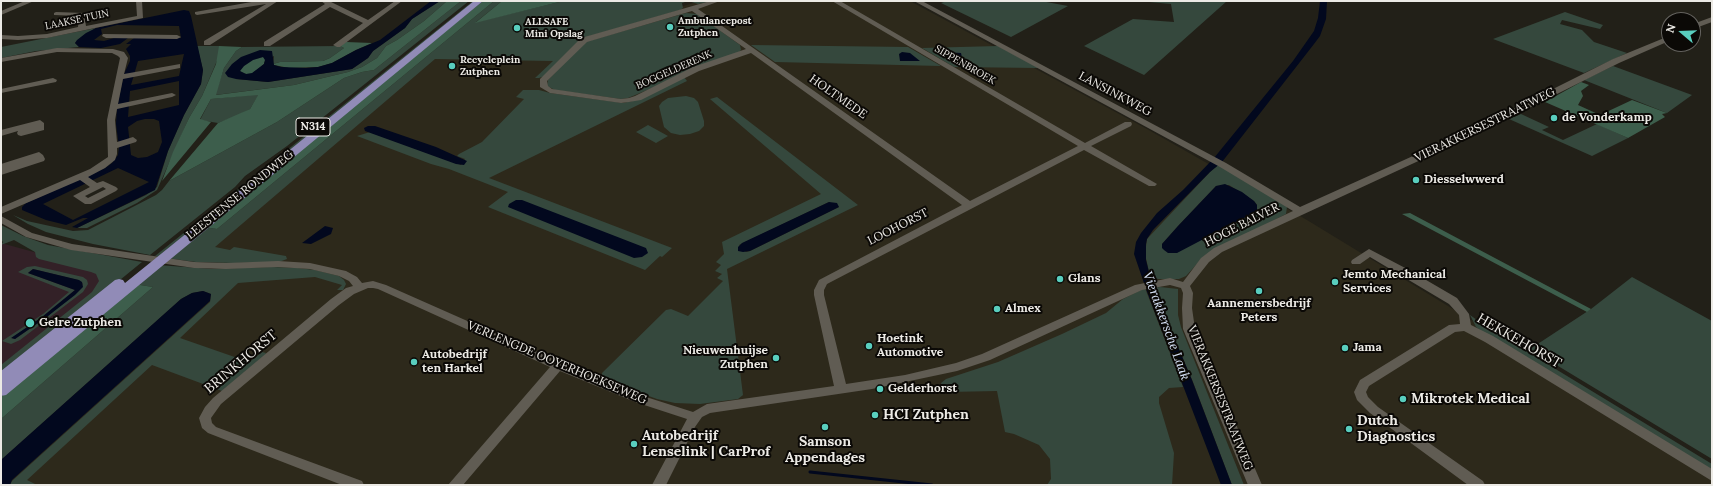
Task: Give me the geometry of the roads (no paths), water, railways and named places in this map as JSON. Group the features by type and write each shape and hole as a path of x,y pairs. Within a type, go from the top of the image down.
{"main road":[{"name":"LEESTENSE RONDWEG","path":"1,379 471,1"},
{"name":"LEESTENSE RONDWEG","path":"1,391 479,1"}],"street":[{"path":"2,9 14,1"},
{"path":"2,9 31,1"},
{"name":"LAAKSE TUIN","path":"1,37 40,38 142,16 139,1"},
{"path":"197,13 270,1"},
{"path":"207,43 275,1"},
{"path":"336,45 399,1"},
{"name":"BOGGELDERENK","path":"717,1 584,40 543,81 544,87 550,91 621,101 629,100 638,98 696,69 752,50"},
{"name":"SIPPENBROEK","path":"835,1 1084,146"},
{"name":"LANSINKWEG","path":"917,1 1223,165 1300,211"},
{"path":"267,44 327,3 369,23"},
{"name":"HOLTMEDE","path":"693,8 969,205"},
{"path":"56,14 82,14 82,29"},
{"path":"1701,24 1712,19"},
{"path":"106,36 178,37"},
{"path":"113,51 133,37"},
{"name":"VIERAKKERSESTRAATWEG","path":"1300,211 1478,130 1616,61 1661,41"},
{"path":"1,60 50,51 113,51 121,54 124,58 111,120 113,154 108,162 81,176 1,211"},
{"path":"119,77 177,66"},
{"path":"1,91 53,80"},
{"path":"113,107 172,95"},
{"path":"1,133 40,123 40,128 21,132"},
{"name":"LOOHORST","path":"840,390 818,290 828,278 1128,124"},
{"path":"113,146 134,141"},
{"path":"1084,146 1152,184"},
{"path":"1,167 39,155 41,159 1,172"},
{"path":"81,176 93,185"},
{"name":"HOGE BALVER","path":"1185,286 1211,254 1300,211"},
{"path":"1,219 21,232 55,244 177,263 217,266 278,264 310,266 342,273 353,279 360,286"},
{"path":"1356,262 1369,252 1411,276 1453,301 1464,314 1466,327"},
{"path":"659,485 686,432 695,417 702,411 712,408 840,390 905,379 957,367 986,357 1138,287 1156,282 1170,281 1185,286"},
{"name":"VERLENGDE OOYERHOEKSEWEG","path":"360,286 373,284 382,287 558,366 639,399 695,417"},
{"name":"BRINKHORST","path":"357,485 212,430 206,425 205,418 209,410 217,401 345,294 360,286"},
{"name":"VIERAKKERSESTRAATWEG","path":"1185,286 1188,293 1187,308 1190,329 1255,485"},
{"name":"HEKKEHORST","path":"1478,485 1374,410 1363,400 1360,392 1364,383 1453,328 1466,327 1579,394 1712,476"},
{"path":"455,485 558,366"}],"water":[{"path":"431,1 440,1 412,19 405,28 373,51 368,58 352,69 268,82 236,79 228,77 225,73 232,64 241,57 260,50 272,51 274,65 281,67 318,67 332,63 356,50 380,40","holes":["263,57 265,60 264,64 252,73 246,74 240,71 244,66 253,60"]},
{"name":"Vierakkersche Laak","path":"1320,1 1327,1 1326,19 1320,36 1222,162 1210,172 1153,230 1147,239 1146,260 1153,288 1192,380 1232,485 1221,485 1146,289 1134,254 1136,242 1141,233 1157,213 1183,190 1214,158 1293,61 1314,31 1318,18"},
{"path":"184,10 189,11 203,70 201,84 184,115 168,151 155,190 77,228 72,227 88,218 83,218 66,225 46,220 22,210 22,207 26,203 105,168 112,163 118,155 119,147 116,124 117,109 119,108 118,104 124,74 130,61 130,56 126,49 131,44 126,44 134,38 181,38 179,26 117,25 101,29 102,34 94,40 104,41 114,38 128,38 120,44 101,48 79,47 75,43 86,33 96,28","holes":["184,54 179,76 131,85 138,61","179,81 179,105 128,117 130,91","145,119 154,119 159,121 162,142 158,152 147,157 138,158 131,155 128,127 137,121","118,168 149,182 73,220 43,204"]},
{"path":"902,52 910,53 920,61 900,61 899,54"},
{"path":"942,53 961,53 963,62 955,61"},
{"path":"368,126 375,126 436,147 467,161 464,165 456,164 365,131 364,128"},
{"path":"1225,184 1242,192 1254,201 1257,205 1257,211 1177,253 1168,253 1164,250 1162,248 1162,244 1178,226 1216,186"},
{"path":"516,200 522,200 646,248 648,253 642,257 634,258 508,207 509,204"},
{"path":"829,202 837,203 839,207 750,251 738,251 738,247 742,243"},
{"path":"325,226 333,228 331,234 311,244 302,243"},
{"path":"33,269 79,280 82,282 83,287 48,316 15,339 11,338 42,317 75,290 28,273"},
{"path":"203,291 211,294 210,301 12,480 10,485 1,485 1,460 181,299 192,293"}],"waterway":[{"path":"810,472 932,485"}],"place":[{"name":"Ambulancepost Zutphen","path":"670,27"},
{"name":"ALLSAFE Mini Opslag","path":"517,28"},
{"name":"Recycleplein Zutphen","path":"452,66"},
{"name":"de Vonderkamp","path":"1554,118"},
{"name":"Diesselwwerd","path":"1416,180"},
{"name":"Glans","path":"1060,279"},
{"name":"Jemto Mechanical Services","path":"1335,282"},
{"name":"Aannemersbedrijf Peters","path":"1259,291"},
{"name":"Almex","path":"997,309"},
{"name":"Gelre Zutphen","path":"30,323"},
{"name":"Hoetink Automotive","path":"869,346"},
{"name":"Jama","path":"1345,348"},
{"name":"Nieuwenhuijse Zutphen","path":"776,358"},
{"name":"Autobedrijf ten Harkel","path":"414,362"},
{"name":"Gelderhorst","path":"880,389"},
{"name":"Mikrotek Medical","path":"1403,399"},
{"name":"HCI Zutphen","path":"875,415"},
{"name":"Samson Appendages","path":"825,427"},
{"name":"Dutch Diagnostics","path":"1349,429"},
{"name":"Autobedrijf Lenselink | CarProf","path":"634,444"}]}
